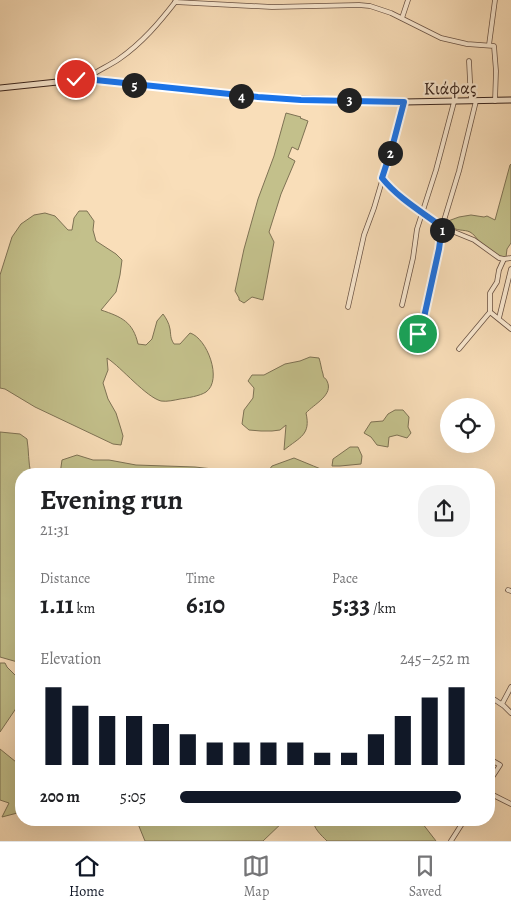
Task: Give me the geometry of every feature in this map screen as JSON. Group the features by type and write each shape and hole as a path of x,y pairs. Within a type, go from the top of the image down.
{"street":[{"path":"338,0 338,6"},
{"path":"402,18 408,0"},
{"path":"489,46 495,0"},
{"path":"86,79 132,49 176,1 272,7 370,6 402,18 441,38 467,44 493,46 495,48 496,71 495,101"},
{"path":"410,331 418,334 421,331 442,227 474,116 469,61"},
{"name":"Κιάφας","path":"0,88 86,79 301,100 404,102 511,100"},
{"path":"348,307 362,242 374,208 404,102"},
{"path":"402,305 422,213 436,170 454,102"},
{"path":"382,178 422,213 442,227 474,240 504,259 511,258"},
{"path":"459,349 490,312 490,294 497,282 504,259"},
{"path":"499,318 511,269"},
{"path":"490,312 511,329"},
{"path":"502,704 511,687"},
{"path":"495,700 511,713"},
{"path":"495,762 500,765 495,773"},
{"path":"495,797 511,804"},
{"path":"451,841 461,826"}],"shaded area":[{"path":"286,113 308,121 298,150 292,147 288,157 295,161 281,194 269,232 274,242 263,300 252,297 244,303 239,300 235,291 244,249"},
{"path":"511,164 511,243 507,249 506,257 491,252 470,232 451,227 448,225 448,221 471,215 487,216 495,220"},
{"path":"79,211 87,211 94,221 93,230 96,241 122,260 116,292 101,310 125,321 133,330 138,344 146,345 152,339 157,321 163,314 169,325 174,344 180,344 190,333 196,336 207,351 213,369 211,386 206,392 190,397 161,401 148,394 107,358 108,370 103,383 121,429 123,436 121,445 113,444 0,388 0,275 12,237 21,224 34,215 45,213 55,216 68,230 72,230 74,218"},
{"path":"310,357 319,358 324,377 327,381 328,391 306,413 307,426 303,435 284,450 286,425 280,430 261,431 249,430 242,424 244,410 253,398 254,388 248,381 252,375 264,375 285,364"},
{"path":"395,410 403,410 409,417 408,427 411,433 407,438 397,435 389,437 388,447 377,445 371,437 364,433 371,422 383,421 388,414"},
{"path":"0,432 20,434 27,439 30,468 15,468 15,661 0,657"},
{"path":"350,447 358,447 362,456 361,464 332,466 333,459"},
{"path":"77,455 93,460 109,460 136,465 204,468 61,468 62,460"},
{"path":"294,458 318,468 270,468"},
{"path":"0,663 5,663 15,675 15,710 0,732"},
{"path":"0,749 15,761 15,814 2,817 9,803 0,800"},
{"path":"139,826 279,826 263,841 145,841"},
{"path":"315,826 424,826 436,841 327,841"}],"route":[{"path":"76,79 279,98 404,102 382,178 422,213 442,227 421,331 418,334"}]}
